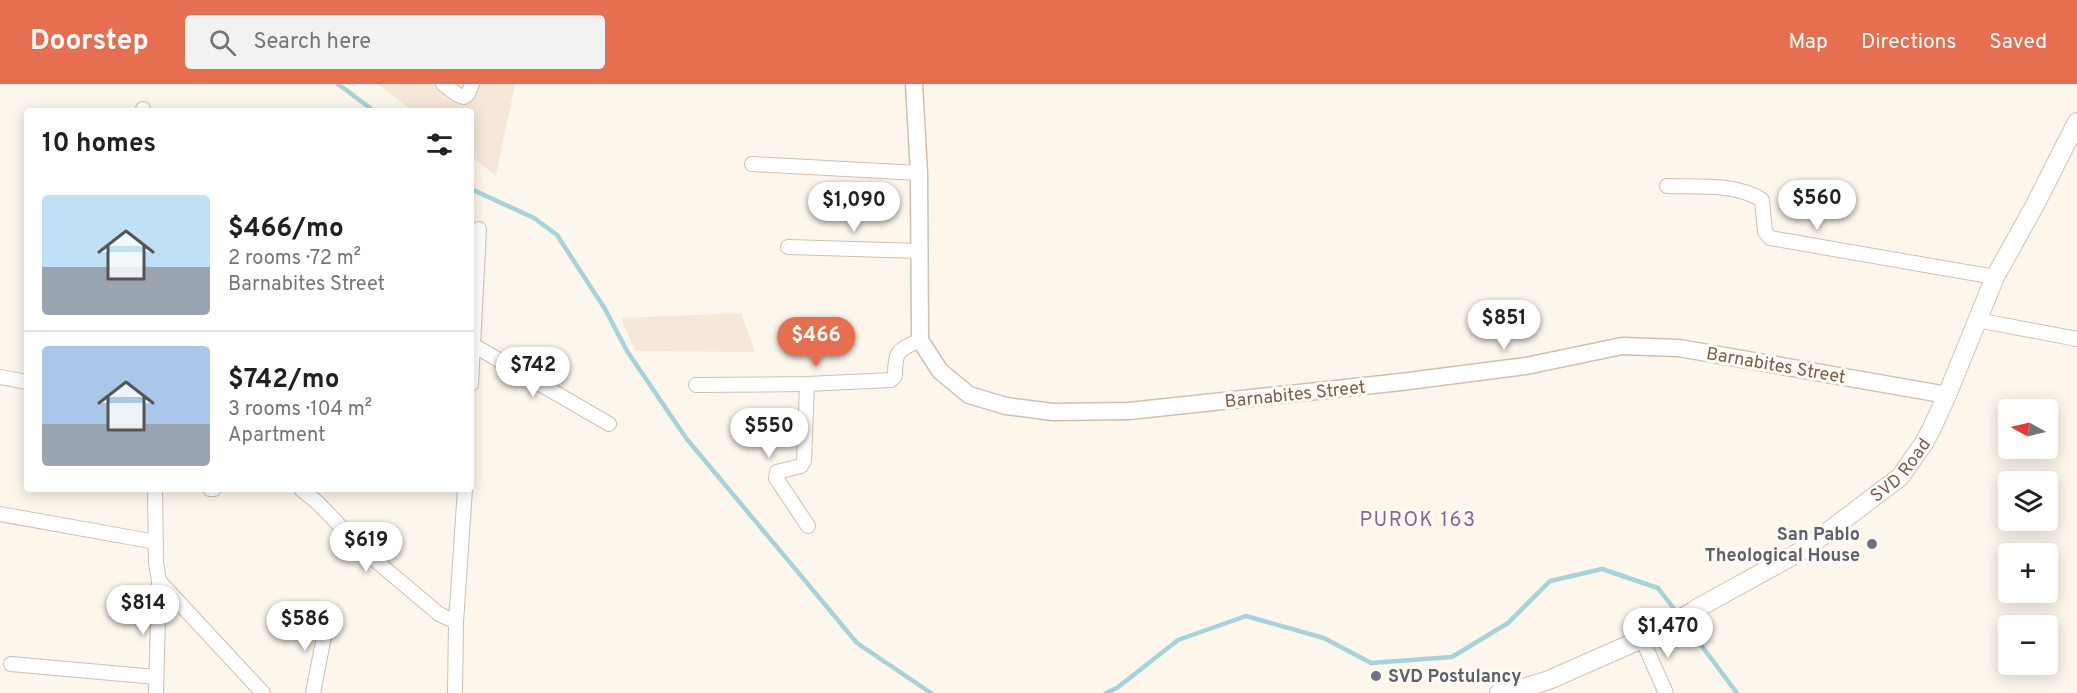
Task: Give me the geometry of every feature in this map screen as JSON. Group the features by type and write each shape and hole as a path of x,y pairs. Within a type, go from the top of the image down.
{"main road":[{"name":"SVD Road","path":"1696,609 1805,549 1900,477 1924,443 1947,395 1995,277 2077,122"},
{"name":"SVD Road","path":"1499,693 1549,680 1641,639 1674,621"}],"street":[{"path":"443,84 464,97 468,94 472,84"},
{"path":"696,385 807,384 891,380 896,376 895,357 900,350 920,340 919,173 914,84"},
{"path":"752,164 919,173"},
{"path":"1667,186 1723,188 1754,195 1762,200 1765,232 1770,238 1995,277"},
{"path":"474,284 479,229"},
{"path":"788,247 919,251"},
{"path":"1977,320 2077,339"},
{"name":"Barnabites Street","path":"920,340 940,371 969,395 1006,406 1053,412 1129,411 1401,382 1526,366 1622,346 1680,348 1947,395"},
{"path":"474,346 609,424"},
{"path":"0,377 24,381"},
{"path":"807,384 804,461 801,466 777,472 776,478 808,526"},
{"path":"155,492 156,563 159,580 156,693"},
{"path":"305,492 363,550 439,614 456,622"},
{"path":"455,693 456,622 465,492"},
{"path":"0,514 156,542"},
{"path":"159,580 262,693"},
{"name":"SVD Road","path":"1674,621 1696,609"},
{"path":"314,693 328,616"},
{"path":"1641,639 1666,693"},
{"path":"11,664 156,677"}],"shaded area":[{"path":"378,84 515,84 496,176 474,158 474,108 409,108"},
{"path":"741,313 755,352 635,351 621,318"}],"waterway":[{"path":"338,84 370,108"},
{"path":"474,190 534,218 557,235 605,309 627,351 686,438 857,643 931,693"},
{"path":"1106,693 1117,688 1178,640 1246,616 1324,638 1371,663 1452,657 1508,623 1550,581 1602,569 1658,588 1678,614"},
{"path":"1683,621 1737,693"}],"place":[{"name":"San Pablo Theological House","path":"1872,544"},
{"name":"SVD Postulancy","path":"1376,676"}],"district":[{"name":"PUROK 163","path":"1418,519"}]}
